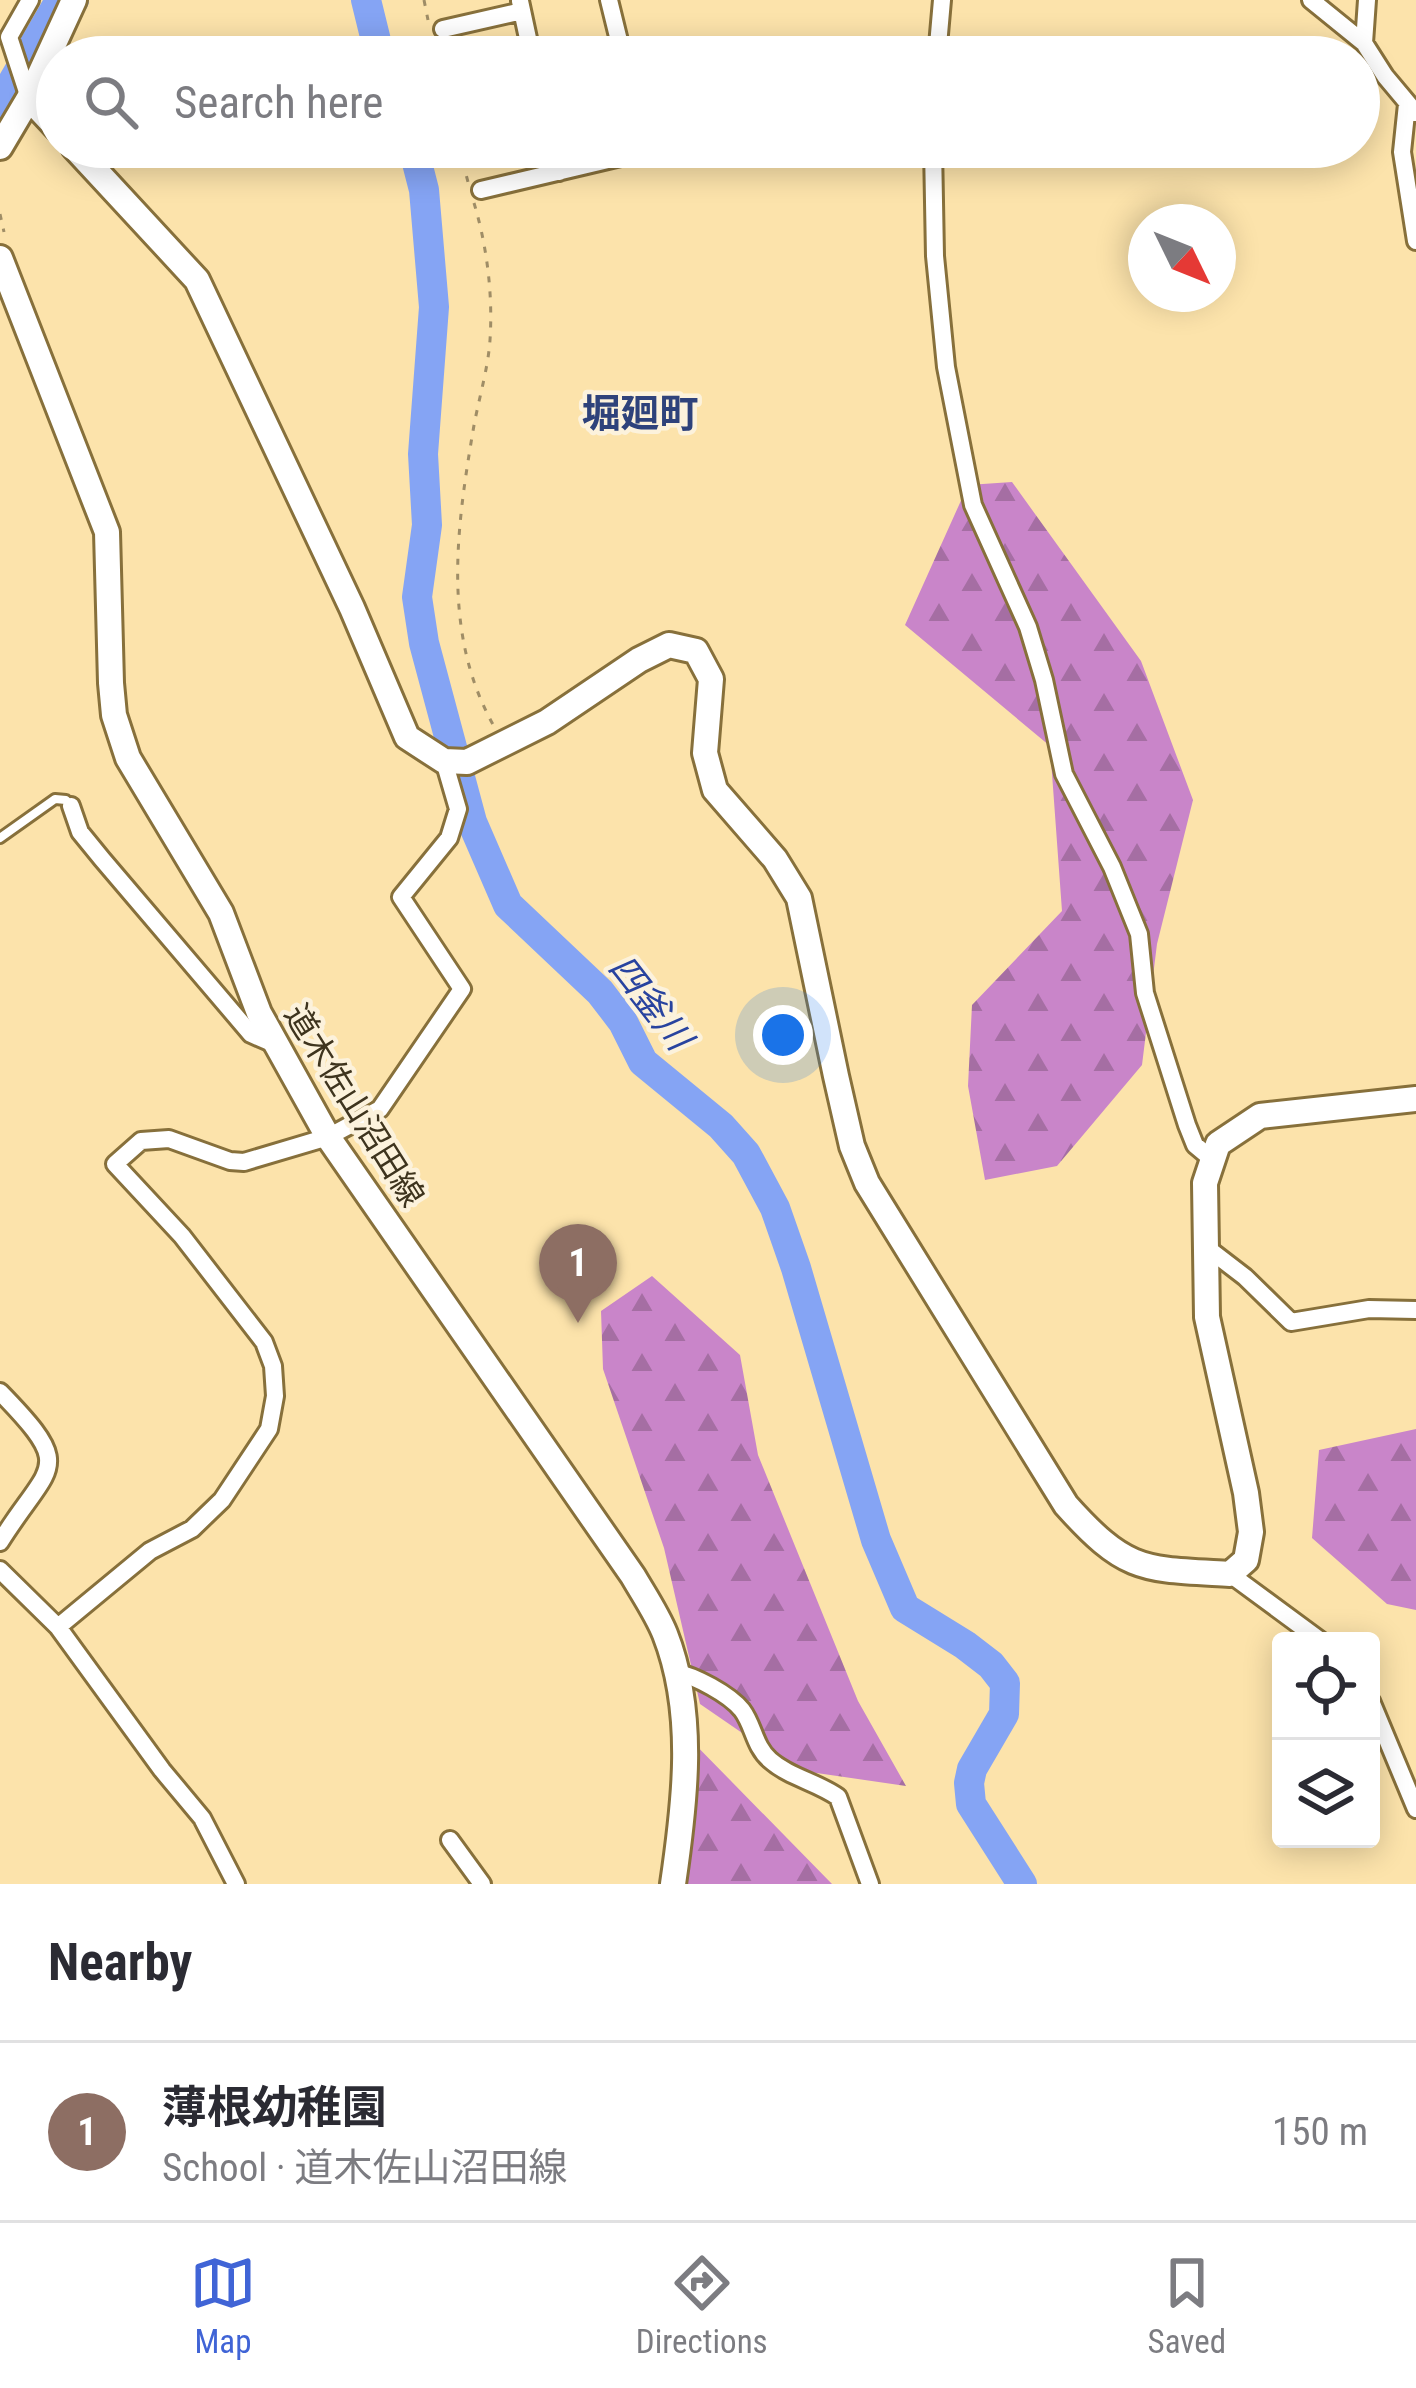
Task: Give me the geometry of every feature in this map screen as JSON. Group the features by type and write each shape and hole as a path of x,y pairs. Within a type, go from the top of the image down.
{"street":[{"path":"30,0 9,37 36,102"},
{"path":"609,0 618,36"},
{"path":"939,36 942,0"},
{"path":"1311,0 1355,36"},
{"path":"1364,36 1366,0"},
{"path":"443,29 521,6 527,36"},
{"path":"1380,65 1411,109 1402,152 1416,241"},
{"path":"0,147 36,78"},
{"path":"93,168 197,280 352,608 407,737 445,760 467,762 505,745 669,645 696,652 711,679 705,753 715,790 776,859 799,898 852,1146 867,1183 1066,1505 1098,1540 1133,1564 1231,1574 1309,1632"},
{"path":"558,168 559,172"},
{"path":"475,193 574,168"},
{"path":"933,168 935,256 946,367 973,505 1028,627 1064,774 1112,867 1139,934 1145,993 1186,1126 1196,1145 1213,1160"},
{"name":"道木佐山沼田線","path":"0,258 107,532 111,683 128,758 220,914 274,1043 328,1137 633,1576 664,1630 684,1726 682,1816 673,1884"},
{"path":"58,1627 150,1551 192,1529 221,1500 269,1429 275,1396 273,1366 264,1342 182,1236 115,1164 141,1141 169,1139 244,1162 306,1147 380,1109 463,989 401,898 449,838 458,809 445,760"},
{"path":"71,806 80,832 220,998 251,1034 274,1043"},
{"path":"1231,1574 1246,1560 1251,1532 1207,1317 1205,1183 1218,1144 1260,1116 1415,1099"},
{"path":"1206,1246 1291,1322 1369,1309 1416,1310"},
{"path":"0,1392 34,1426 51,1461 43,1484 0,1543"},
{"path":"0,1570 58,1627 202,1818 236,1884"},
{"path":"675,1672 686,1674 742,1711 760,1749 776,1766 838,1797 870,1884"},
{"path":"1380,1723 1416,1809"},
{"path":"449,1840 482,1884"}],"lane":[{"path":"0,838 55,799 71,806"}],"path":[{"path":"466,168 486,243 490,340 456,547 461,626 473,691 505,745"},
{"path":"0,214 4,232"}],"green space":[{"path":"1012,482 1141,661 1193,800 1157,944 1142,1065 1057,1166 985,1180 968,1086 972,1005 1062,911 1050,746 905,625 968,485"},
{"path":"652,1276 740,1355 758,1455 858,1701 906,1786 796,1770 700,1704 664,1548 603,1369 601,1311"},
{"path":"1416,1429 1416,1610 1387,1604 1312,1538 1319,1450"},
{"path":"682,1731 832,1884 683,1884"}],"waterway":[{"path":"39,36 58,4 74,0"},
{"name":"四釜川","path":"366,0 375,36"},
{"path":"0,104 36,42"},
{"name":"四釜川","path":"418,168 434,307 423,454 427,525 417,597 424,643 472,822 508,905 600,992 623,1022 643,1062 721,1126 746,1154 775,1208 876,1540 905,1608 965,1645 1005,1683 1004,1714 972,1769 969,1783 971,1804 1022,1884"}],"place":[{"name":"薄根幼稚園","path":"578,1323"}],"district":[{"name":"堀廻町","path":"640,413"}]}
